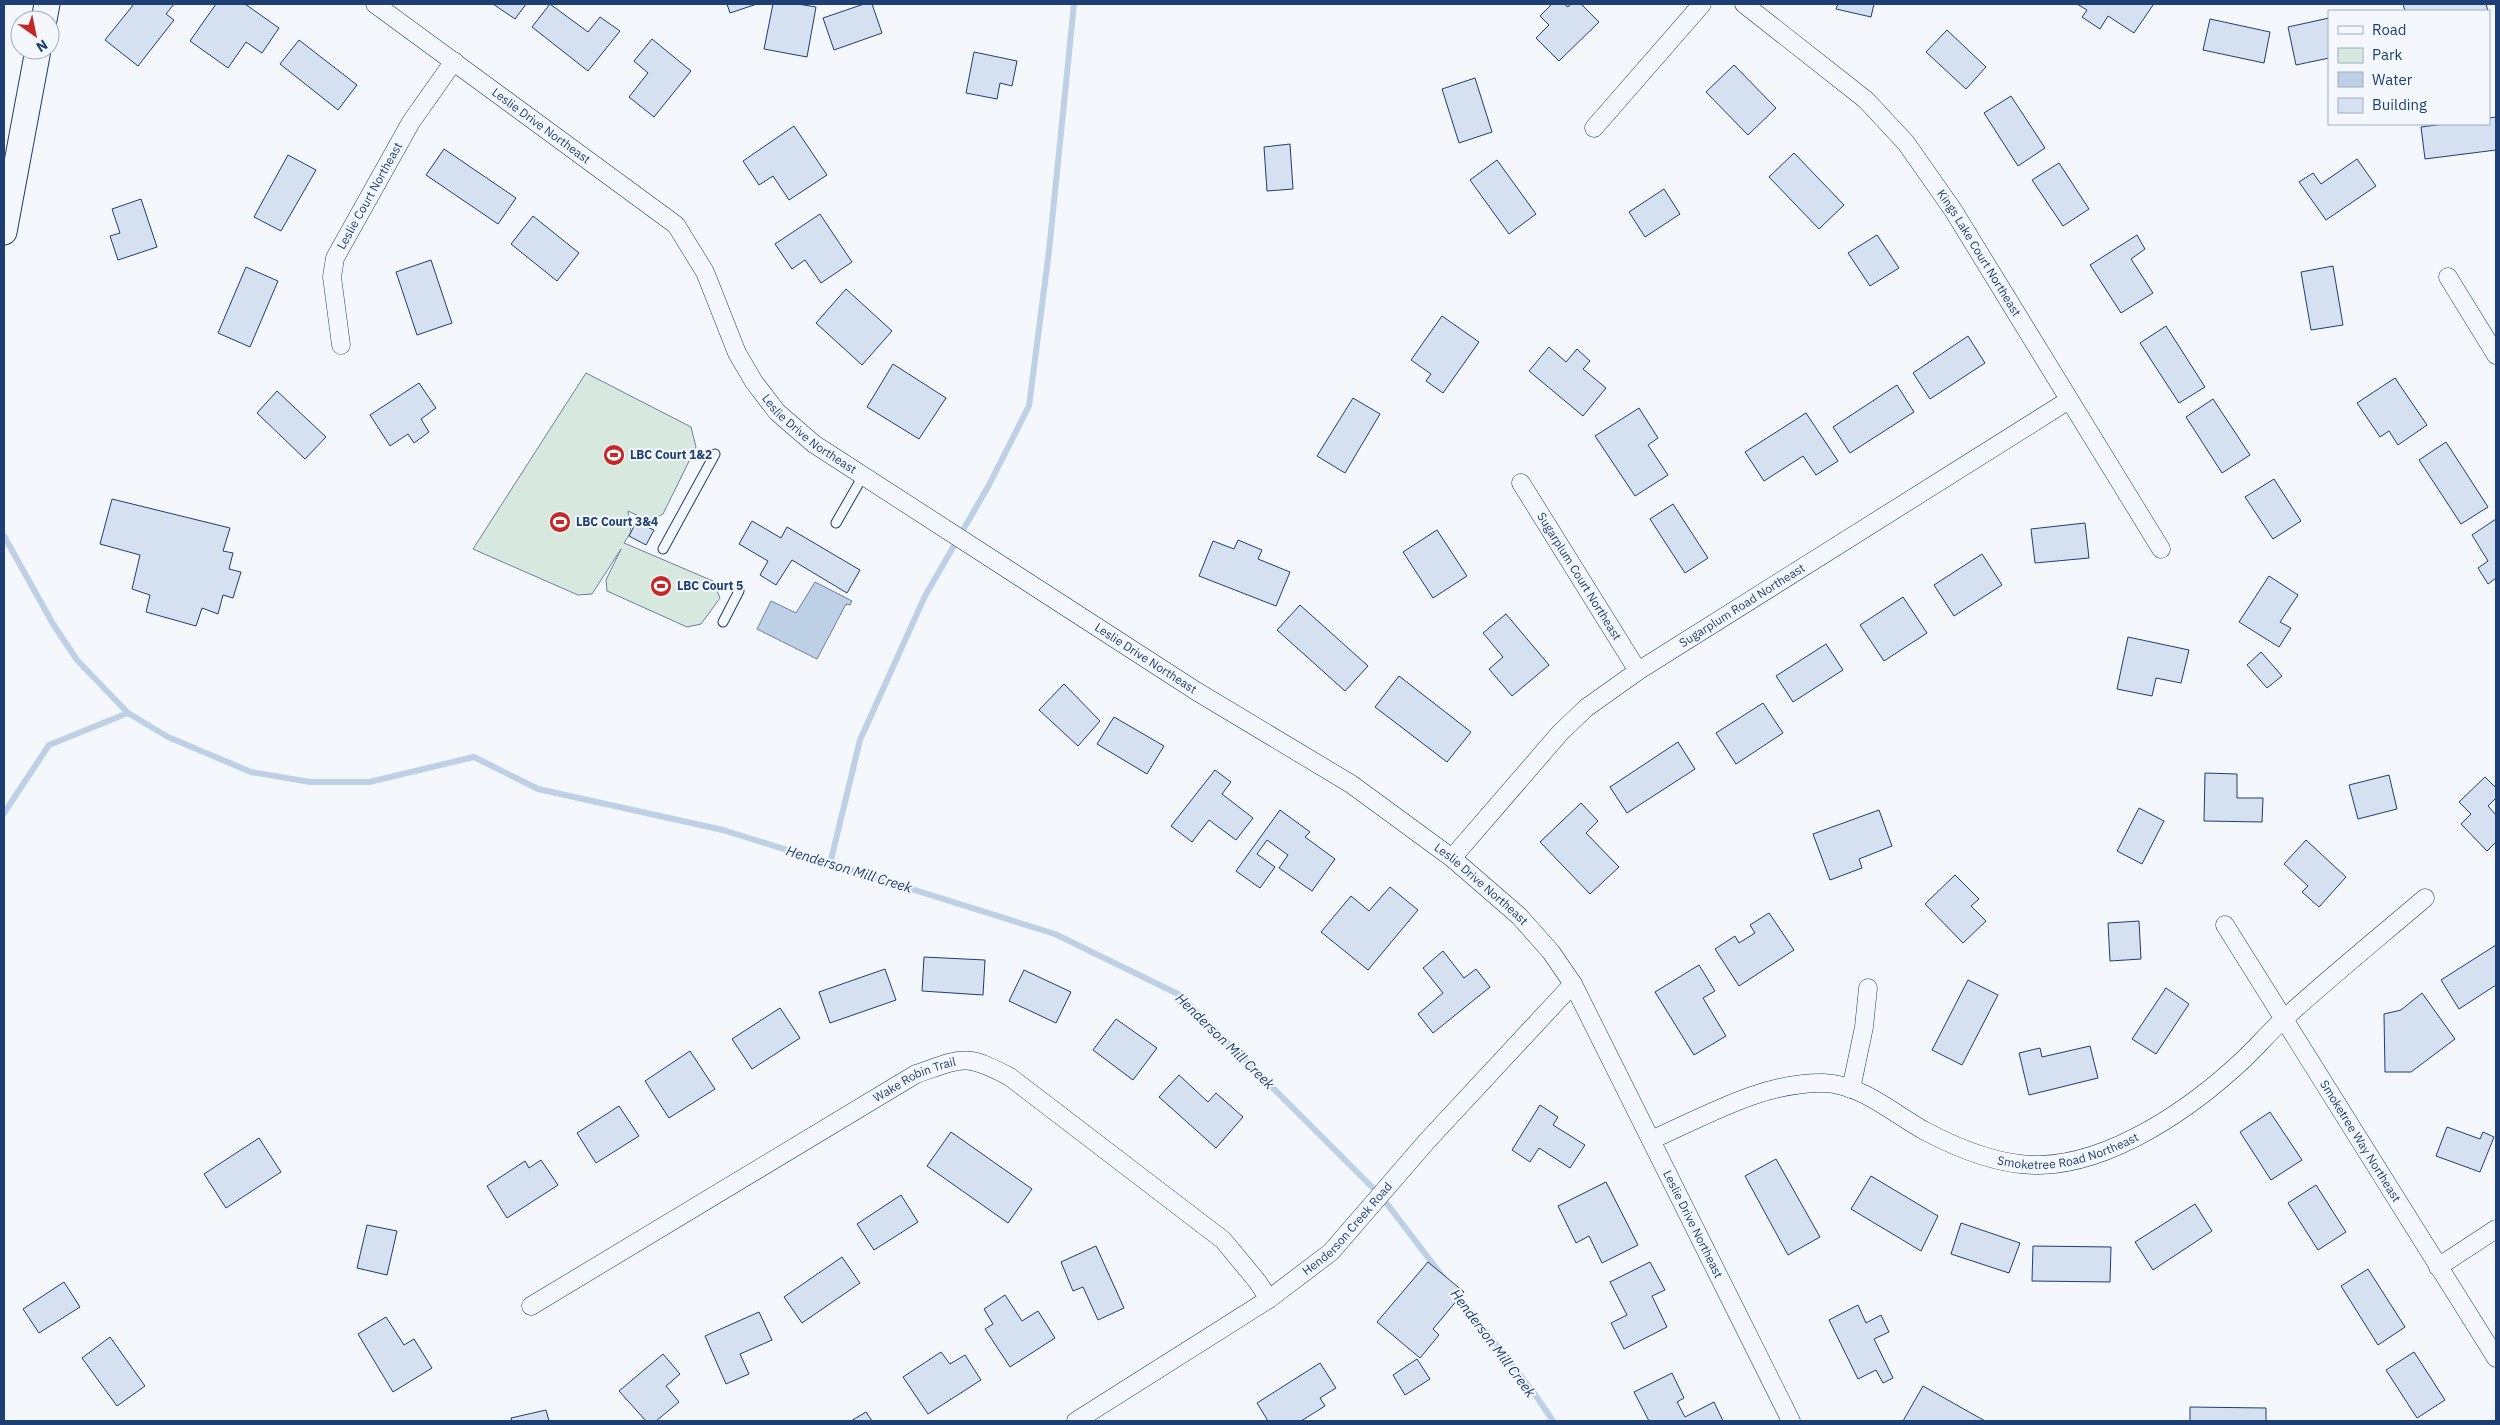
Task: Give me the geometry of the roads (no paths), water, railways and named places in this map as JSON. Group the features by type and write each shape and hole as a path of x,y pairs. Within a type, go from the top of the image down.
{"street":[{"name":"Leslie Drive Northeast","path":"375,4 676,225 706,272 737,353 754,382 777,412 814,444 1196,691 1351,784 1452,858 1519,916 1551,952 1573,984 1791,1421"},
{"path":"1594,128 1702,4"},
{"name":"Kings Lake Court Northeast","path":"1744,4 1866,100 1906,143 1953,210 2161,549"},
{"path":"4,232 36,60"},
{"name":"Leslie Court Northeast","path":"341,345 332,276 335,258 411,122 454,61"},
{"path":"2448,277 2496,355"},
{"name":"Sugarplum Road Northeast","path":"1452,858 1560,732 1586,708 1638,671 2069,400"},
{"name":"Sugarplum Court Northeast","path":"1521,483 1638,671"},
{"name":"Smoketree Road Northeast","path":"1651,1140 1768,1089 1791,1085 1827,1083 1851,1089 1880,1103 1925,1131 1991,1158 2013,1164 2040,1165 2091,1156 2137,1137 2200,1097 2244,1060 2285,1018 2425,898"},
{"name":"Smoketree Way Northeast","path":"2225,924 2496,1358"},
{"name":"Henderson Creek Road","path":"1076,1421 1269,1299 1331,1252 1427,1141 1573,984"},
{"path":"1851,1089 1864,1027 1868,988"},
{"name":"Wake Robin Trail","path":"531,1306 916,1074 960,1059 982,1062 1010,1077 1223,1240 1258,1281 1269,1299"},
{"path":"2438,1267 2496,1230"}],"lane":[{"path":"663,549 715,454"},
{"path":"836,523 863,476"},
{"path":"723,622 739,591"}],"water":[{"path":"815,582 852,601 850,605 846,604 817,659 757,629 771,601 796,613"}],"waterway":[{"path":"830,864 860,740 925,596 989,485 1029,406 1049,251 1074,4"},
{"name":"Henderson Mill Creek","path":"4,536 53,624 77,660 128,713 168,737 251,772 310,782 369,782 474,757 538,789 723,830 1055,934 1180,995 1381,1196 1443,1277"},
{"name":"Henderson Mill Creek","path":"4,813 49,745 128,713"},
{"name":"Henderson Mill Creek","path":"1454,1291 1534,1393 1553,1421"}],"place":[{"name":"LBC Court 1&2","path":"614,455"},
{"name":"LBC Court 3&4","path":"560,522"},
{"name":"LBC Court 5","path":"661,586"}]}
